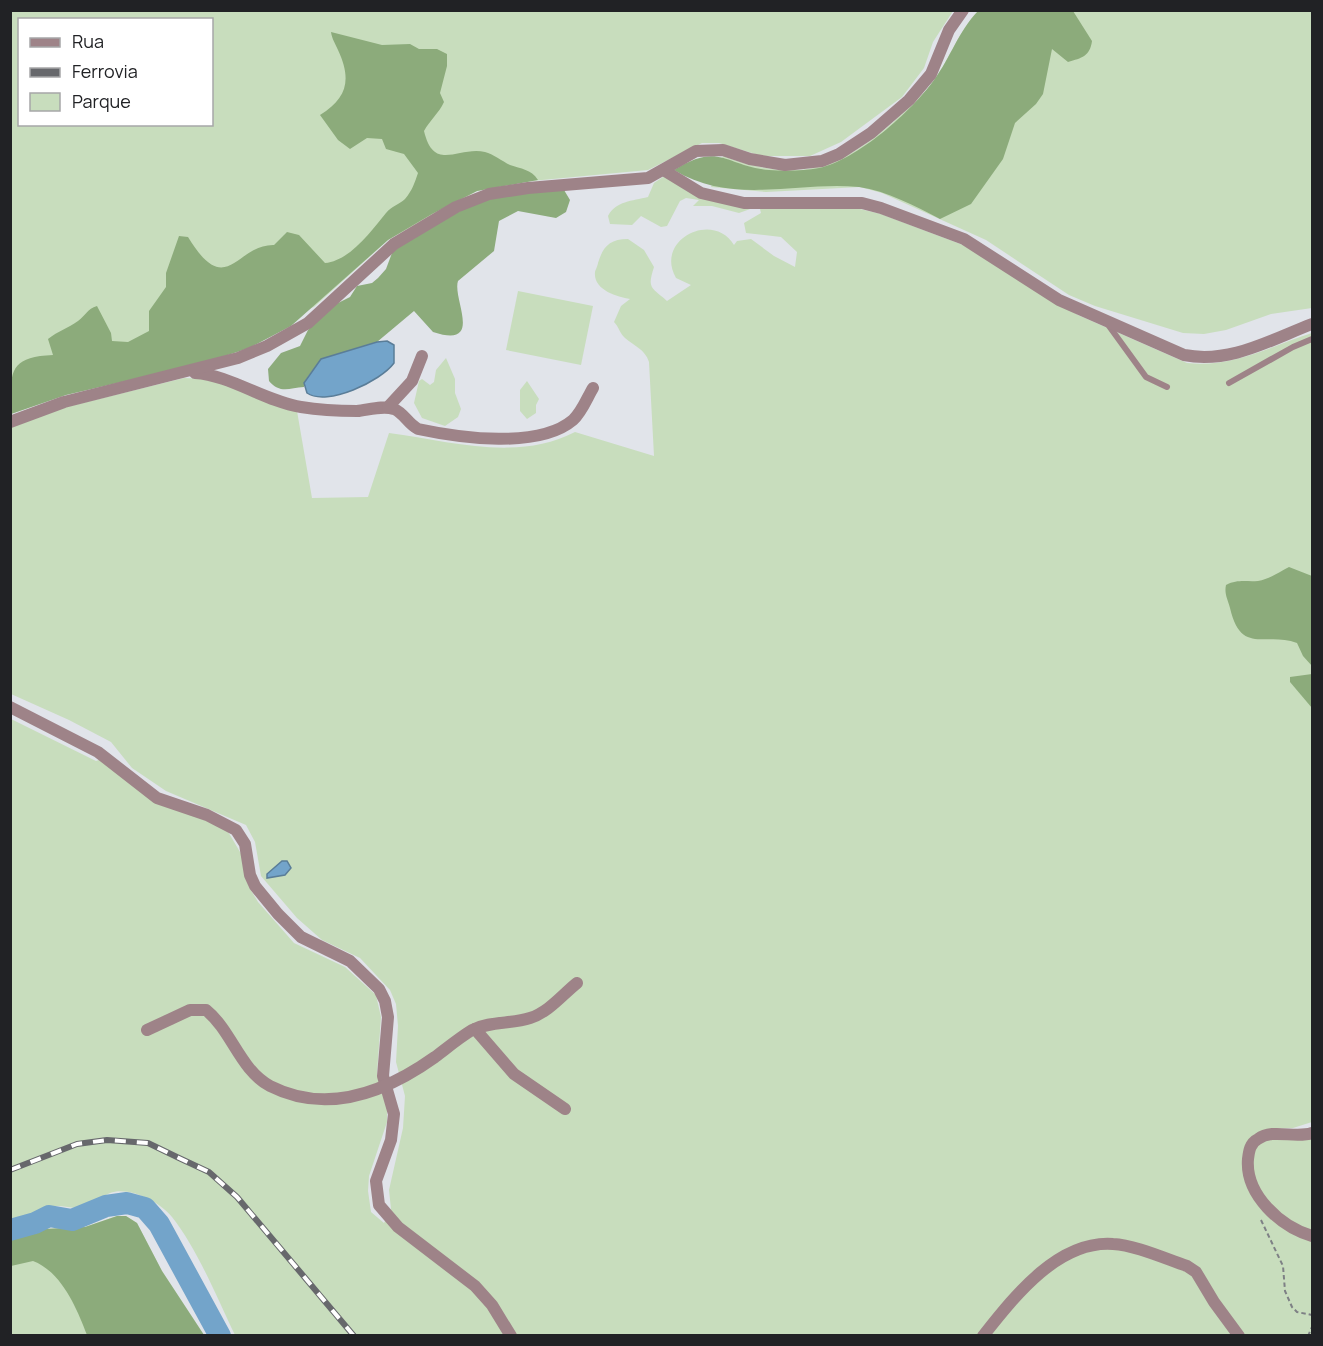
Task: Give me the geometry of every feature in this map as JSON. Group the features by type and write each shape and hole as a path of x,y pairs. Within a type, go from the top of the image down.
{"street":[{"path":"10,422 64,402 238,358 295,333 394,244 471,200 528,188 630,182 648,178 665,171 684,157 711,149 784,165 807,165 839,154 896,113 922,84 937,62 949,30 963,10"},
{"path":"665,171 684,185 701,193 744,203 862,203 881,208 964,239 1059,300 1165,348 1203,358 1231,356 1312,324"},
{"path":"388,407 412,381 422,356"},
{"path":"185,373 206,374 258,395 299,407 358,411 388,407 401,413 413,426 459,436 522,437 546,434 575,418 592,388"},
{"path":"10,707 98,752 157,798 207,815 236,830 246,844 250,875 255,886 285,921 301,938 350,961 379,988 385,1001 388,1017 382,1066 394,1114 391,1140 376,1181 379,1205 398,1227 474,1286 492,1305 511,1335"},
{"path":"147,1030 190,1010 206,1010 221,1025 252,1072 268,1085 301,1098 318,1100 354,1098 385,1085 425,1063 475,1029 541,1014 577,983"},
{"path":"475,1029 514,1074 565,1109"},
{"path":"1312,1133 1260,1137 1251,1146 1248,1163 1251,1182 1269,1209 1285,1223 1312,1236"},
{"path":"983,1335 1011,1301 1055,1260 1084,1246 1114,1244 1187,1266 1196,1272 1214,1302 1239,1335"}],"lane":[{"path":"1105,320 1146,377 1167,387"},
{"path":"1229,383 1312,339"}],"path":[{"path":"1261,1219 1283,1266 1286,1290 1292,1308 1297,1312 1312,1316"},
{"path":"1308,1335 1312,1327"}],"green space":[{"path":"11,11 953,11 933,42 924,68 902,97 841,142 810,156 762,156 719,143 702,143 648,170 521,182 477,191 388,240 314,307 11,414"},
{"path":"978,11 1312,11 1312,308 1271,314 1226,330 1204,334 1183,333 1095,306 1069,295 986,240 882,193 860,187 766,192 711,187 723,156 771,169 793,170 813,168 852,153 892,123 924,92 940,71 965,27"},
{"path":"978,11 1073,11 1092,41 1084,56 1068,62 1052,49 1043,94 1036,104 1015,123 1003,159 971,204 940,219 890,195 859,187 742,190 696,181 674,170 702,157 713,156 754,168 807,170 834,163 850,155 882,133 912,106 940,71 965,27"},
{"path":"331,32 382,45 410,44 419,49 437,49 447,54 447,66 440,93 444,102 424,131 428,144 441,155 485,152 510,165 529,171 538,180 477,191 432,214 388,240 291,326 249,348 207,362 66,395 11,414 14,370 27,359 53,355 48,339 78,321 91,309 97,306 111,333 112,341 128,342 149,331 149,311 166,287 166,273 179,236 188,237 201,256 213,265 222,267 231,265 261,247 274,245 287,232 299,235 325,263 343,257 352,251 388,211 405,199 418,173 404,154 386,149 382,139 367,138 350,149 338,140 320,115 336,102 346,79"},
{"path":"666,175 685,190 753,208 739,213 712,206 693,206 699,200 686,198 680,201 667,226 661,227 641,216 632,225 610,224 608,216 615,207 625,202 648,197 654,183"},
{"path":"564,190 570,200 566,212 556,218 518,211 499,221 494,251 458,281 457,289 463,320 458,334 433,332 414,311 377,342 321,359 306,380 304,387 281,389 269,381 268,369 281,353 300,346 308,330 332,306 350,297 357,286 372,283 378,278 386,269 392,253 411,236 480,201 537,191"},
{"path":"760,209 860,209 881,214 963,245 1078,315 1187,363 1204,364 1236,359 1312,333 1312,1122 1293,1128 1269,1129 1267,1139 1312,1136 1312,1335 235,1335 190,1244 172,1217 153,1201 136,1194 118,1191 86,1207 54,1206 11,1219 11,719 96,761 99,760 164,806 191,814 227,830 243,857 249,887 258,902 294,943 345,967 376,995 381,1017 377,1073 387,1107 387,1122 369,1176 368,1191 371,1212 384,1223 391,1209 389,1190 403,1128 405,1096 396,1062 398,1026 396,1004 390,990 360,958 322,940 297,918 261,876 255,842 246,825 166,791 132,768 111,742 11,694 11,427 42,413 184,378 209,379 297,411 312,498 368,497 389,433 459,444 507,448 553,441 575,432 654,456 649,362 642,351 623,336 614,322 621,306 630,299 607,292 598,284 595,272 600,257 611,242 628,239 644,250 654,267 652,287 667,301 691,285 676,278 671,264 673,252 679,242 689,234 701,230 713,230 725,235 734,245 737,241 751,239 774,256 795,267 797,252 781,237 746,233 744,223 761,213"},
{"path":"518,291 593,306 581,365 506,350"},
{"path":"446,358 455,379 455,393 461,409 458,417 445,426 422,418 414,403 419,381 422,379 430,385 434,382 436,370"},
{"path":"527,381 539,399 536,413 527,419 520,411 520,390"},
{"path":"1289,567 1312,576 1312,666 1303,656 1297,643 1286,640 1256,639 1241,632 1235,623 1226,594 1226,585 1230,583 1262,580"},
{"path":"1312,674 1312,708 1290,682 1290,677"},
{"path":"117,1216 126,1216 137,1223 162,1271 204,1335 11,1335 10,1239 44,1229 85,1227"},
{"path":"117,1216 126,1216 137,1223 162,1271 204,1335 87,1335 67,1292 52,1274 33,1261 11,1266 11,1239 44,1229 85,1227"}],"water":[{"path":"387,341 394,345 394,363 378,377 353,390 327,397 307,393 304,383 321,359"},
{"path":"282,861 287,861 291,868 285,875 267,878 267,874"}],"waterway":[{"path":"10,1230 35,1223 49,1216 72,1220 106,1206 127,1203 145,1208 159,1224 220,1336"}],"railway":[{"path":"10,1170 77,1144 107,1140 148,1143 209,1172 237,1197 354,1336"}]}
